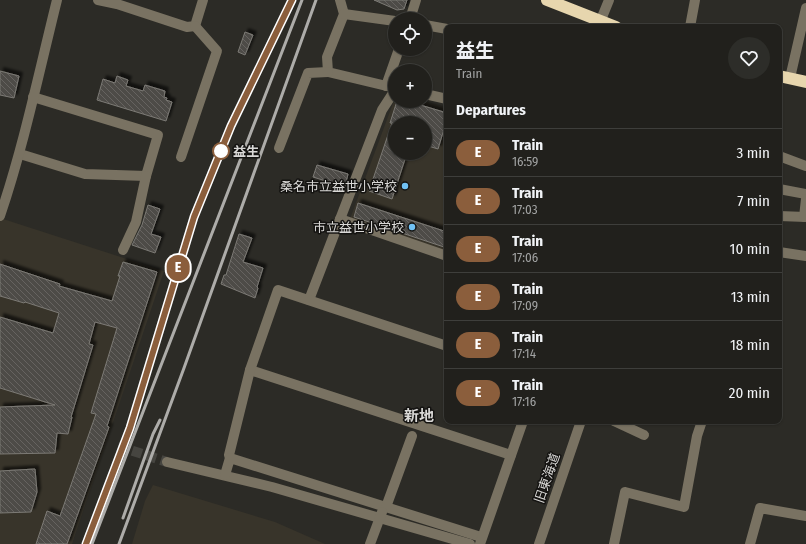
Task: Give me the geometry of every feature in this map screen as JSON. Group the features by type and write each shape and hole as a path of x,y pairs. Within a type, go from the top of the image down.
{"highway":[{"path":"547,0 600,24"},
{"path":"784,77 806,82"}],"street":[{"path":"0,216 4,190 20,154 58,0"},
{"path":"98,0 117,4 186,27 195,26"},
{"path":"195,26 203,0"},
{"path":"328,72 327,57 344,14 340,0"},
{"path":"412,12 416,0"},
{"path":"600,24 609,0"},
{"path":"691,24 695,0"},
{"path":"784,77 802,40 806,8"},
{"path":"344,14 388,20"},
{"path":"181,157 217,51 195,26"},
{"path":"432,26 444,28"},
{"path":"279,148 308,73 328,72 388,87"},
{"path":"432,96 444,98"},
{"path":"33,97 158,135 146,176 136,222 123,250"},
{"path":"309,300 388,97"},
{"path":"20,154 85,174 146,176"},
{"path":"782,157 806,166"},
{"path":"782,190 806,194"},
{"path":"782,216 805,217 806,199"},
{"path":"340,219 444,255"},
{"path":"782,252 806,256"},
{"path":"225,476 230,458 228,454 250,370 278,290 444,345"},
{"path":"250,370 511,454"},
{"path":"230,458 385,507 480,540 522,424"},
{"name":"旧東海道","path":"539,544 580,424"},
{"path":"620,424 644,435"},
{"path":"614,544 625,492 684,507 697,436 701,424"},
{"path":"370,544 412,436"},
{"path":"167,462 272,487 470,544"},
{"path":"750,544 760,508 806,516"}],"shaded area":[{"name":"桑名市立益世小学校","path":"432,104 444,107 444,250 350,219 388,117 388,160 432,160 432,116 388,116 391,108 432,108"},
{"path":"0,218 164,271 72,544 0,544"},
{"path":"153,485 275,522 325,544 132,544 145,501"}],"building":[{"path":"374,0 407,0 404,9 397,10"},
{"path":"245,32 253,35 245,55 238,52"},
{"path":"0,71 19,76 14,98 0,95"},
{"path":"117,76 128,80 126,86 143,91 145,85 165,91 164,97 167,98 166,100 172,102 166,121 97,100 103,79 115,83"},
{"path":"395,108 430,108 444,112 444,129 438,149 432,147 432,116 392,116"},
{"path":"388,135 388,160 405,160 392,199 369,191"},
{"path":"317,165 348,174 345,187 313,177"},
{"path":"358,203 444,231 444,247 354,217"},
{"path":"148,205 160,209 151,234 161,237 155,253 132,245 142,225"},
{"path":"239,234 252,238 243,262 263,268 255,298 221,284 224,275 226,275"},
{"path":"123,262 157,272 107,426 109,427 67,544 36,544 47,511 60,516 96,414 91,413 117,328 95,322 89,344 93,345 71,417 68,434 57,433 55,453 0,454 0,407 55,405 0,388 0,317 53,333 59,313 0,296 0,264 60,284 59,286 112,301"},
{"path":"35,469 37,492 31,512 0,513 0,471"}],"tunnel":[{"path":"118,446 167,462"}],"railway":[{"path":"127,437 193,217 231,126 292,0"},
{"path":"92,544 302,0"},
{"path":"119,544 316,0"},
{"path":"123,518 153,434 160,420"}],"train":[{"name":"E","path":"86,544 130,428 194,217 231,126 292,0"}],"place":[{"name":"益生","path":"221,151"},
{"name":"桑名市立益世小学校","path":"405,186"},
{"name":"市立益世小学校","path":"412,227"}],"district":[{"name":"新地","path":"419,416"}]}
